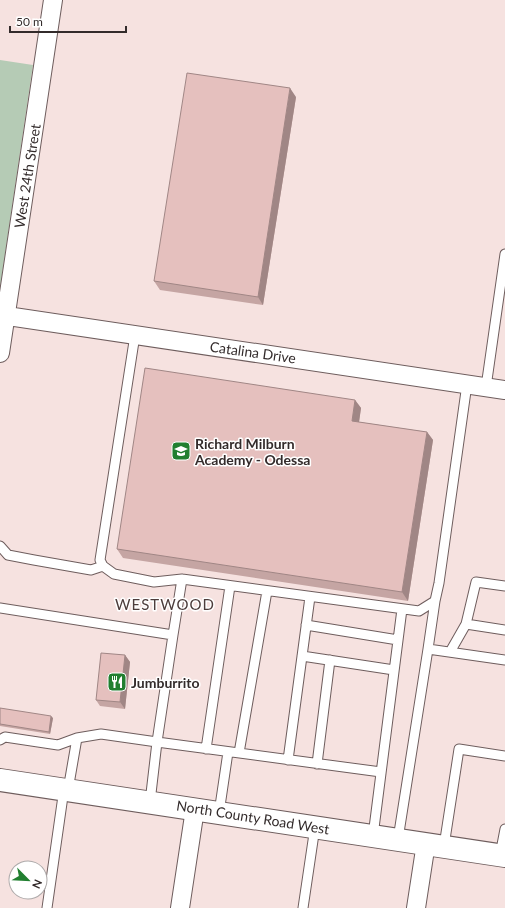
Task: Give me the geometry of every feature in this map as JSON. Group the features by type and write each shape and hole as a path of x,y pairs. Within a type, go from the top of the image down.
{"main road":[{"name":"North County Road West","path":"0,780 503,856"}],"street":[{"name":"West 24th Street","path":"0,353 3,315 53,0"},
{"name":"Catalina Drive","path":"3,315 505,390"},
{"path":"180,908 195,809"},
{"path":"416,908 435,845"}],"lane":[{"path":"486,387 505,254"},
{"path":"135,335 100,560 103,566 114,574 154,582 182,580 419,611 436,601"},
{"path":"398,839 439,583 466,384"},
{"path":"0,546 8,555 92,570 103,566"},
{"path":"150,802 157,742 182,580"},
{"path":"450,652 466,624 476,582 505,586"},
{"path":"206,749 230,586"},
{"path":"239,753 268,591"},
{"path":"288,760 310,597"},
{"path":"0,608 173,635"},
{"path":"373,836 402,609"},
{"path":"466,624 505,630"},
{"path":"306,625 398,640"},
{"path":"428,649 505,660"},
{"path":"302,656 394,670"},
{"path":"317,764 330,660"},
{"path":"0,740 5,737 58,744 77,738 101,734 381,772"},
{"path":"47,908 66,790 77,738"},
{"path":"435,845 459,749 505,756"},
{"path":"219,813 228,752"},
{"path":"302,908 315,827"},
{"path":"503,856 505,829"}],"green space":[{"path":"0,60 33,65 0,288"}],"building":[{"path":"187,73 290,88 258,297 154,281"},
{"path":"145,368 355,400 352,421 427,432 402,592 117,549"},
{"path":"101,653 125,655 120,702 96,700"},
{"path":"0,708 51,716 49,732 0,724"}],"place":[{"name":"Richard Milburn Academy - Odessa","path":"181,451"},
{"name":"Jumburrito","path":"117,682"}],"district":[{"name":"WESTWOOD","path":"165,604"}]}
